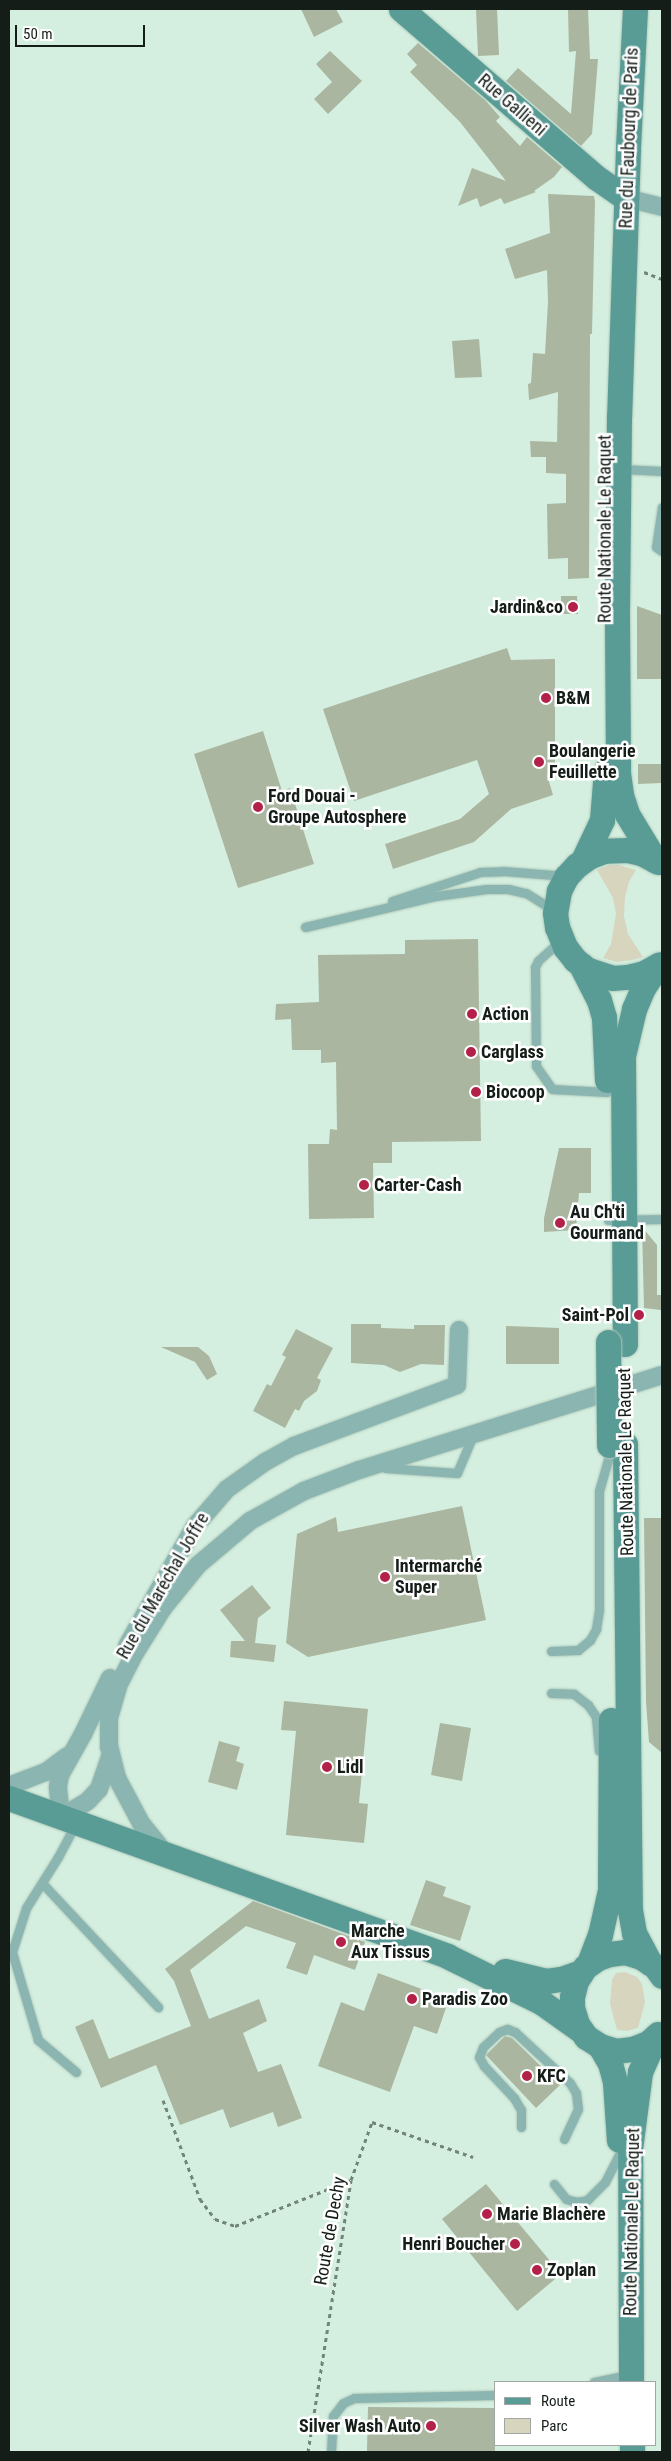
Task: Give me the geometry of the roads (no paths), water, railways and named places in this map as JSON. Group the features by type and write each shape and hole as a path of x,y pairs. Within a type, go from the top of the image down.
{"main road":[{"name":"Rue Gallieni","path":"401,9 616,193"},
{"name":"Rue du Faubourg de Paris","path":"620,9 616,193 624,268"},
{"name":"Rue du Faubourg de Paris","path":"616,193 635,9"},
{"name":"Route Nationale Le Raquet","path":"555,913 559,891 599,831 606,788 603,460 616,193"},
{"name":"Route Nationale Le Raquet","path":"624,268 616,620 618,779 620,795 627,814 659,863"},
{"path":"577,866 597,853 619,849 634,851 659,863"},
{"path":"555,913 561,940 570,954 582,966 604,976 620,978 644,973 660,963"},
{"name":"Route Nationale Le Raquet","path":"580,2029 573,2014 572,1997 576,1981 585,1968 600,1935 610,1890 614,1791 617,1449 616,1220 624,1044 638,998 660,963"},
{"name":"Route Nationale Le Raquet","path":"582,966 600,1000 604,1017 616,1220"},
{"name":"Route Nationale Le Raquet","path":"614,1791 630,1917 634,1933 656,1969"},
{"path":"9,1798 447,1956 546,1981 561,1980 604,1956 620,1952 636,1955 656,1969"},
{"path":"447,1956 541,2002 580,2029 586,2037 600,2046 627,2050 643,2046 659,2032"},
{"name":"Route Nationale Le Raquet","path":"622,2380 630,2148 640,2072 659,2032"},
{"name":"Route Nationale Le Raquet","path":"600,2046 610,2063 615,2082 619,2155 622,2380"}],"street":[{"path":"616,193 662,207"},
{"name":"Rue du Maréchal Joffre","path":"69,1820 59,1781 62,1770 156,1592 195,1526 215,1501 235,1483 284,1451 456,1385 459,1330"},
{"path":"166,1856 134,1811 117,1778 110,1756 109,1718 118,1686 160,1613 184,1580 212,1551 260,1514 297,1494 360,1470 662,1375"},
{"name":"Rue du Maréchal Joffre","path":"9,1786 46,1772 75,1748"},
{"path":"69,1820 94,1795 103,1781 110,1756"}],"lane":[{"path":"618,469 662,471"},
{"path":"662,506 656,546 662,551"},
{"path":"366,912 412,893 480,872 503,871 554,875 577,866"},
{"path":"305,927 451,893 494,889 508,889 531,895 555,913"},
{"path":"561,940 538,961 535,967 536,1066 552,1089 607,1092"},
{"path":"616,1220 662,1219"},
{"path":"360,1470 390,1467 458,1473 466,1447 473,1434"},
{"path":"551,1651 578,1650 590,1640 596,1629 599,1609 599,1491 617,1449"},
{"path":"551,1693 574,1694 583,1700 593,1711 598,1724 600,1765"},
{"path":"69,1820 42,1883 26,1908 12,1952 38,2040 76,2072"},
{"path":"42,1883 158,2007"},
{"path":"520,2127 521,2110 484,2066 479,2057 482,2047 499,2032 507,2029 515,2032 570,2082 576,2093 578,2109 564,2139"},
{"path":"554,2184 566,2199 577,2202 587,2200 605,2182 619,2155"},
{"path":"608,2381 622,2380"},
{"path":"331,2452 333,2416 343,2403 354,2398 493,2395"}],"place":[{"name":"Jardin&co","path":"573,607"},
{"name":"B&M","path":"546,698"},
{"name":"Boulangerie Feuillette","path":"539,762"},
{"name":"Ford Douai - Groupe Autosphere","path":"258,807"},
{"name":"Action","path":"472,1014"},
{"name":"Carglass","path":"471,1052"},
{"name":"Biocoop","path":"476,1092"},
{"name":"Carter-Cash","path":"364,1185"},
{"name":"Au Ch'ti Gourmand","path":"560,1223"},
{"name":"Saint-Pol","path":"639,1315"},
{"name":"Intermarché Super","path":"385,1577"},
{"name":"Lidl","path":"327,1767"},
{"name":"Marche Aux Tissus","path":"341,1942"},
{"name":"Paradis Zoo","path":"412,1999"},
{"name":"KFC","path":"527,2076"},
{"name":"Marie Blachère","path":"487,2214"},
{"name":"Henri Boucher","path":"515,2244"},
{"name":"Zoplan","path":"537,2270"},
{"name":"Silver Wash Auto","path":"431,2426"}]}
